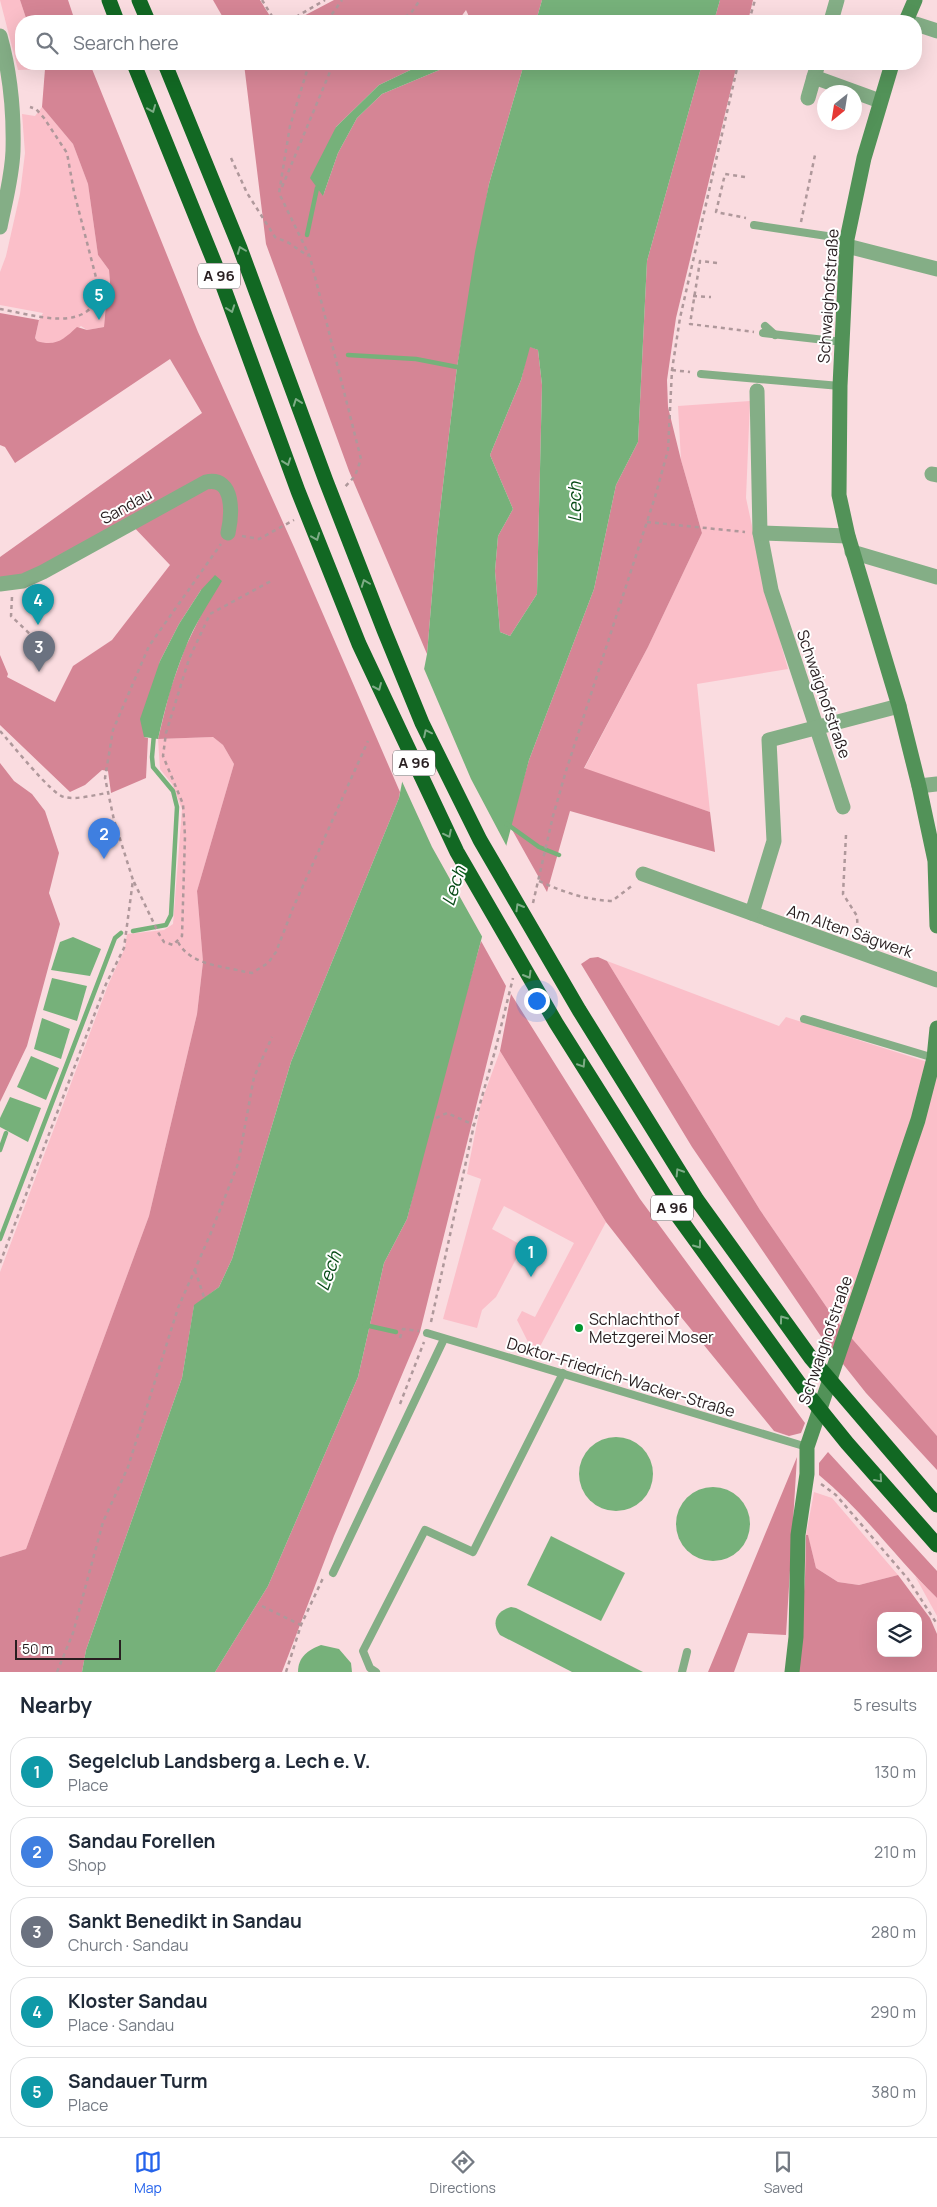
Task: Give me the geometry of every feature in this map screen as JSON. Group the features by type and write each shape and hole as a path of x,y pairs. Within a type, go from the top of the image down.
{"highway":[{"path":"109,0 115,15"},
{"path":"139,0 145,15"},
{"name":"A 96","path":"136,70 215,264 298,492 359,644 452,844 556,1023 675,1212 801,1386 847,1443 937,1545"},
{"name":"A 96","path":"167,70 240,248 326,481 422,723 480,840 580,1010 697,1200 811,1358 937,1505"}],"street":[{"path":"833,15 837,0"},
{"path":"909,15 915,0"},
{"path":"922,26 937,31"},
{"path":"0,36 11,101 13,152 0,227"},
{"name":"Schwaighofstraße","path":"890,70 862,165 847,242 840,386 839,495 852,552 898,706 919,786 935,861 937,926"},
{"path":"808,98 816,71 880,101"},
{"path":"847,242 937,269"},
{"name":"Schwaighofstraße","path":"757,391 760,533 771,590 791,655 818,728 842,807"},
{"name":"Sandau","path":"7,584 44,572 206,482 218,483 227,490 231,518 228,533"},
{"path":"760,533 848,536"},
{"path":"852,552 937,577"},
{"path":"752,913 774,841 769,740 898,706"},
{"path":"919,786 937,784"},
{"name":"Am Alten Sägwerk","path":"643,874 752,913 776,924 937,980"},
{"name":"Schwaighofstraße","path":"792,1672 796,1637 798,1535 807,1474 807,1448 918,1120 934,1058 937,1028"}],"lane":[{"path":"757,226 847,242"},
{"path":"764,330 775,335 843,342"},
{"path":"701,374 840,386"},
{"path":"804,1019 934,1058"},
{"name":"Doktor-Friedrich-Wacker-Straße","path":"427,1333 807,1448"},
{"path":"329,1573 444,1338"},
{"path":"376,1672 370,1668 363,1651 425,1530 473,1552 563,1373"},
{"path":"682,1672 687,1652"}],"path":[{"path":"262,0 271,15"},
{"path":"299,15 325,0"},
{"path":"332,15 342,0"},
{"path":"408,15 420,0"},
{"path":"751,15 755,0"},
{"path":"307,70 290,126 279,194 310,257 362,459 355,476 346,487 338,492"},
{"path":"279,194 331,70"},
{"path":"532,909 548,837 578,730 647,522 668,450 672,370 680,318 737,70"},
{"path":"0,309 52,318 72,318 90,310 98,296 99,289 74,192 67,153 44,118 36,109 30,107"},
{"path":"799,232 815,155"},
{"path":"231,158 247,193 275,237 289,243 310,257"},
{"path":"746,177 725,174 716,212 759,220 757,226"},
{"path":"717,263 700,261 690,324 764,330"},
{"path":"693,296 712,297"},
{"path":"672,370 701,374"},
{"path":"271,581 210,614 189,659 166,733 163,756 183,804 184,902 182,936 173,945 164,942 159,934 154,920 133,880 107,793 106,766 113,730 146,651 228,533 259,539 299,517"},
{"path":"647,522 760,533"},
{"path":"7,584 11,602 11,616 32,636"},
{"path":"0,730 51,788 62,797 70,798 107,793"},
{"path":"178,942 182,950 200,961 246,972 252,973 268,963 276,952 293,908 368,741"},
{"path":"846,835 843,894 858,916 858,939"},
{"path":"539,881 568,894 612,902 643,874"},
{"path":"0,1263 106,984 124,948 133,880"},
{"path":"398,1407 436,1306 474,1124 514,975"},
{"path":"58,1672 72,1632 103,1522 128,1467 178,1308 238,1164 254,1077 272,1037"},
{"path":"436,1118 447,1113 474,1124"},
{"path":"195,1270 204,1297"},
{"path":"400,1338 403,1329 415,1330"},
{"path":"807,1474 836,1495 908,1579 937,1624"},
{"path":"286,1672 301,1625 329,1573"},
{"path":"262,1606 301,1625"}],"shaded area":[{"path":"0,0 20,0 25,15 15,15 15,58"},
{"path":"20,0 68,0 73,15 25,15"},
{"path":"213,0 260,0 269,15 222,15"},
{"path":"334,0 542,0 538,15 468,15 466,10 462,15 305,15"},
{"path":"720,0 753,0 749,15 716,15"},
{"path":"45,70 92,70 198,332 400,792 291,1062 232,1259 219,1287 194,1306 182,1378 86,1650 82,1672 0,1672 0,1557 26,1549 149,1216 197,1014 203,962 197,891 234,764 223,745 213,737 158,739 170,690 185,648 201,615 201,590 179,624 160,661 144,737 148,738 146,778 111,793 108,771 102,770 85,785 70,792 0,725 0,655 8,674 7,677 55,702 73,666 112,640 170,565 128,521 40,569 0,580 0,557 202,413 170,359 15,463 5,447 0,445 0,313 39,320 35,338 37,341 49,343 59,341 77,327 87,330 104,327 106,304 111,295 109,270 98,255 88,184 73,144 42,107"},
{"path":"245,70 410,70 379,85 336,127 323,196 338,153 357,118 382,94 439,70 522,70 489,184 457,367 437,536 427,654 349,471 266,244"},
{"path":"700,70 736,70 676,318 667,380 668,407 702,533 648,647 584,768 710,812 715,852 570,811 547,892 510,826 529,760 594,589 616,485 638,442 647,261"},
{"path":"42,107 73,144 88,184 98,255 109,270 111,295 106,304 104,327 87,330 81,326 61,340 50,343 37,341 35,338 39,320 43,313 0,305 0,272 6,256 20,194 25,153 22,114 35,116"},
{"path":"529,346 538,350 542,385 537,594 510,636 500,632 495,571 498,536 513,509 490,455 521,380"},
{"path":"750,401 746,498 766,591 788,669 697,684 710,812 584,769 648,647 702,533 681,460 678,406"},
{"path":"213,737 223,745 234,764 197,891 203,962 197,1014 149,1216 26,1549 0,1557 0,1272 108,985 125,948 127,934 164,930 173,924 182,809 172,784 160,769 158,739"},
{"path":"0,763 14,781 32,794 45,811 59,853 49,893 60,924 27,1046 0,1102"},
{"path":"481,941 506,986 420,1332 334,1536 282,1672 215,1672 268,1586 358,1377 384,1263 407,1219 437,1098"},
{"path":"598,957 607,961 760,1210 834,1318 937,1436 937,1470 866,1393 820,1335 692,1147 581,964 590,958"},
{"path":"607,961 779,1026 786,1017 937,1065 937,1436 834,1318 760,1210"},
{"path":"511,994 640,1199 805,1423 801,1433 789,1436 774,1431 606,1222 500,1051"},
{"path":"500,1051 606,1222 535,1356 517,1320 522,1311 535,1317 574,1243 504,1206 492,1229 523,1246 496,1297 482,1310 477,1328 443,1319 481,1179 467,1174 481,1103"},
{"path":"828,1452 937,1571 937,1598 865,1519 819,1475 819,1463"},
{"path":"797,1457 786,1635 748,1633 734,1672 708,1672"},
{"path":"814,1492 832,1498 898,1575 859,1585 838,1582 816,1568 808,1536 806,1535"},
{"path":"806,1535 808,1535 816,1568 838,1582 859,1585 898,1575 930,1618 937,1634 937,1672 798,1672 805,1578"},
{"path":"915,1576 937,1598 937,1616"}],"water":[{"path":"542,0 720,0 716,15 538,15"},
{"path":"410,70 439,70 382,94 357,118 338,153 323,196 310,178 336,127 379,85"},
{"name":"Lech","path":"522,70 700,70 647,261 638,442 616,485 594,589 529,760 407,1219 384,1263 358,1377 268,1586 215,1672 82,1672 86,1650 182,1378 194,1305 219,1287 232,1259 291,1062 399,798 427,654 437,536 457,367 475,252 489,184","holes":["530,347 538,350 542,385 537,594 510,636 500,632 495,571 498,536 513,509 490,455 521,380"]},
{"path":"215,575 222,581 197,623 185,649 170,693 158,739 144,737 140,719 160,661 179,624 201,590"},
{"path":"73,937 101,949 90,976 51,970 60,942"},
{"path":"52,978 87,986 77,1021 43,1010"},
{"path":"42,1018 70,1029 61,1059 34,1049"},
{"path":"31,1056 59,1068 46,1100 17,1087"},
{"path":"10,1097 41,1108 28,1142 0,1127 0,1118"},
{"path":"623,1437 643,1447 651,1460 653,1474 651,1488 643,1501 630,1509 609,1511 589,1501 581,1488 579,1467 589,1447 602,1439"},
{"path":"720,1487 740,1497 748,1510 750,1524 748,1538 740,1551 727,1559 706,1561 686,1551 678,1538 676,1517 686,1497 699,1489"},
{"path":"551,1536 625,1573 601,1621 527,1585"},
{"path":"511,1607 643,1672 572,1672 500,1635 496,1626 497,1618 502,1611"},
{"path":"321,1645 339,1649 351,1663 352,1672 298,1672 302,1658 312,1649"}],"pier":[{"path":"422,664 471,779 507,847 484,940 432,847 400,777"}],"waterway":[{"path":"307,235 317,188"},
{"path":"348,355 416,359 457,367"},
{"path":"133,931 166,925 171,915 177,807 173,791 153,767 154,734"},
{"path":"507,824 539,847 559,855"},
{"path":"0,1239 115,938 121,933"},
{"path":"0,1150 6,1133"},
{"path":"365,1325 396,1332"}],"place":[{"name":"Sandauer Turm","path":"99,320"},
{"name":"Kloster Sandau","path":"38,625"},
{"name":"Sankt Benedikt in Sandau","path":"39,672"},
{"name":"Sandau Forellen","path":"104,859"},
{"name":"Segelclub Landsberg a. Lech e. V.","path":"531,1277"},
{"name":"Schlachthof Metzgerei Moser","path":"579,1328"}]}
